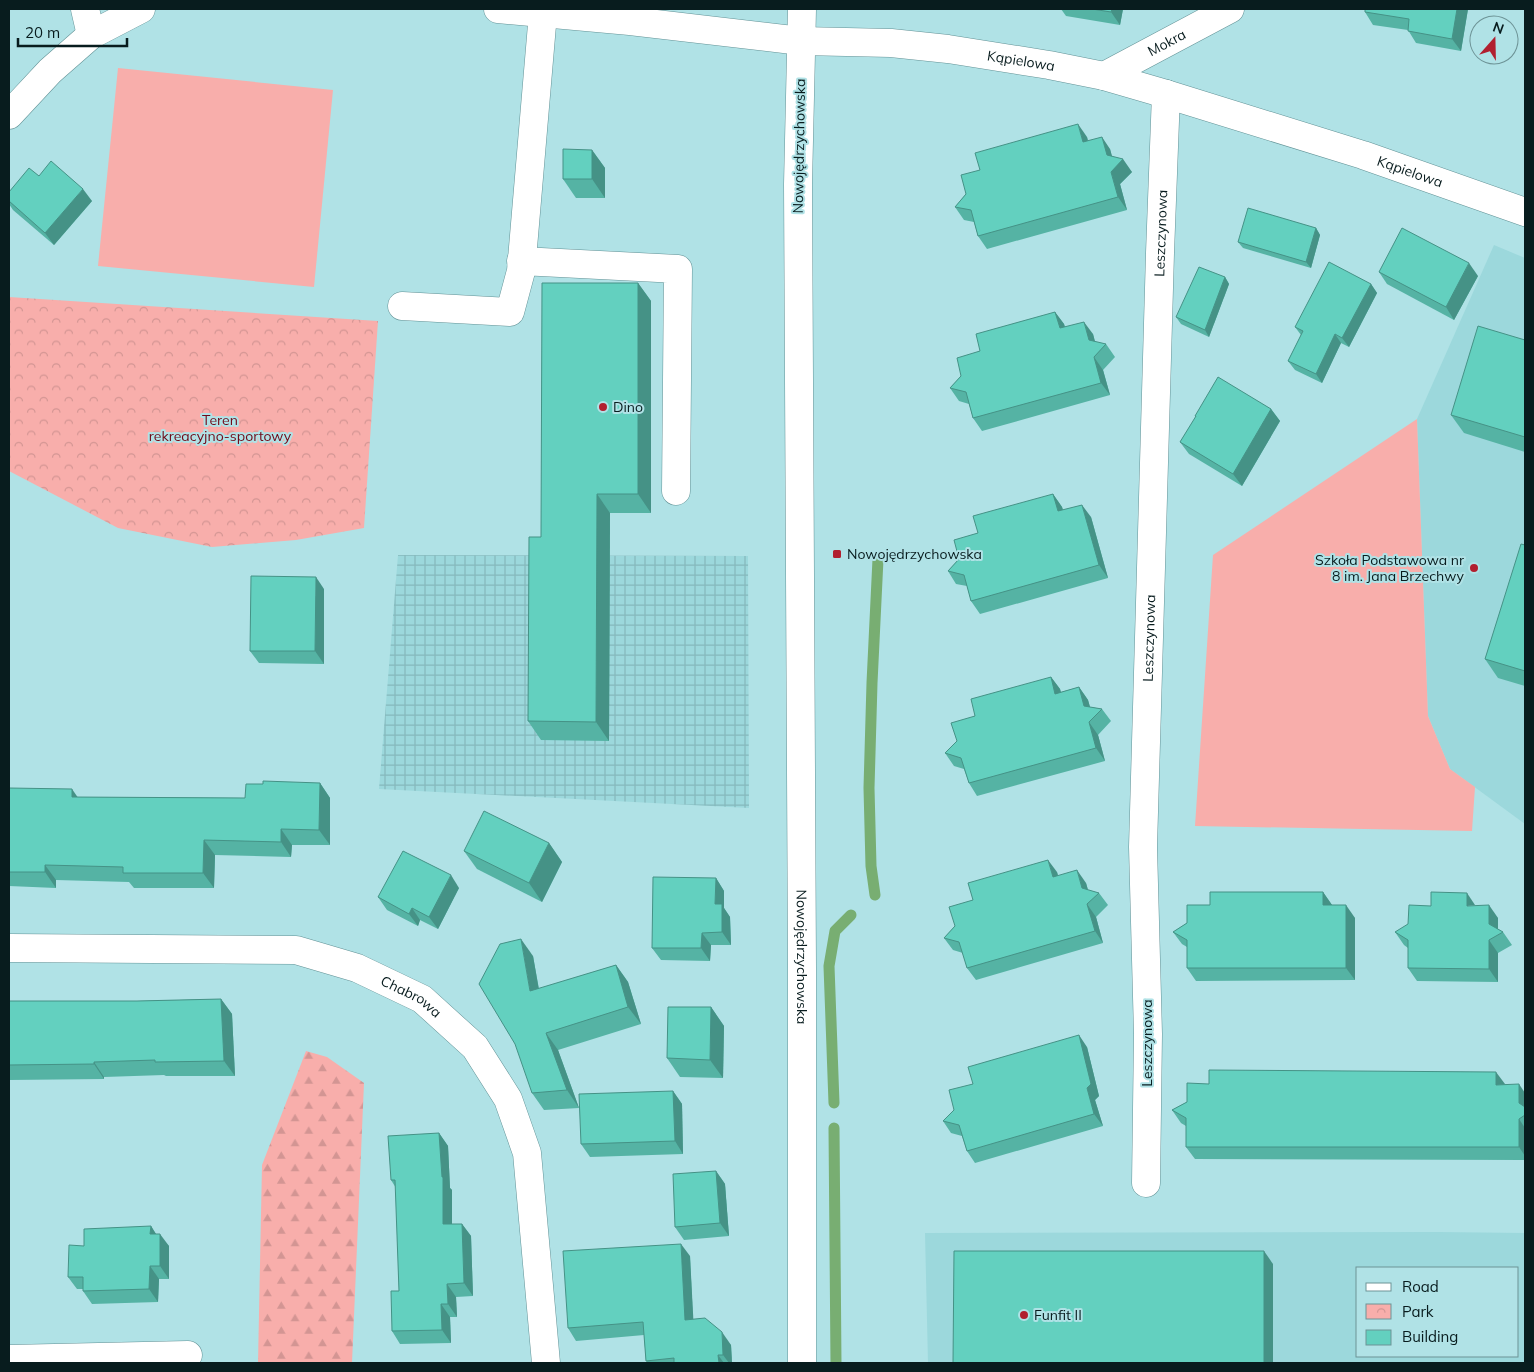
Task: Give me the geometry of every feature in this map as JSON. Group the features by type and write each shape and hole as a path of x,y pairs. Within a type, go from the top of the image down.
{"street":[{"path":"85,9 92,35"},
{"path":"11,110 50,71 92,35 141,9"},
{"name":"Kąpielowa","path":"498,9 630,21 801,41 892,43 939,48 1049,65 1104,76 1166,94 1363,156 1525,212"},
{"name":"Nowojędrzychowska","path":"802,9 798,204 802,1363"},
{"name":"Mokra","path":"1104,76 1230,9"},
{"path":"402,306 510,312 521,271 543,13"},
{"name":"Leszczynowa","path":"1146,1183 1148,1034 1143,847 1166,94"},
{"path":"521,261 678,270 676,491"},
{"name":"Chabrowa","path":"9,948 296,950 357,968 422,999 475,1047 508,1099 527,1153 546,1363"},
{"path":"9,1360 188,1355"}],"shaded area":[{"name":"Szkoła Podstawowa nr 8 im. Jana Brzechwy","path":"1494,245 1525,258 1525,824 1450,769 1428,716 1417,419"},
{"path":"398,555 748,556 749,808 379,789"},
{"path":"925,1233 1525,1233 1525,1363 928,1363"}],"green space":[{"path":"118,68 333,90 314,287 98,266"},
{"name":"Teren rekreacyjno-sportowy","path":"9,297 378,321 364,528 296,540 212,547 118,528 9,471"},
{"path":"1417,419 1428,716 1450,769 1475,787 1472,831 1195,826 1213,555"},
{"path":"306,1051 327,1057 364,1083 352,1363 258,1363 262,1165"}],"building":[{"path":"1092,9 1112,9 1111,12"},
{"path":"1365,9 1457,9 1452,39 1408,31 1409,19 1365,12"},
{"path":"1078,124 1083,142 1102,137 1107,155 1123,159 1111,172 1118,197 978,236 971,210 955,207 966,194 961,175 980,170 975,153"},
{"path":"563,149 592,150 592,179 563,179"},
{"path":"51,161 83,189 45,233 9,201 9,192 29,168 39,176"},
{"path":"1248,208 1316,228 1306,262 1238,242"},
{"path":"1402,228 1469,263 1446,307 1379,272"},
{"path":"1329,262 1371,284 1342,338 1335,334 1316,374 1288,361 1303,331 1295,327"},
{"path":"1199,267 1225,277 1205,330 1176,317"},
{"path":"542,283 638,283 638,494 597,494 596,722 528,721 529,537 541,537"},
{"path":"1055,312 1060,328 1084,322 1089,340 1106,344 1094,357 1101,383 973,418 966,392 950,388 961,376 957,358 980,351 976,334"},
{"path":"1478,326 1525,340 1525,437 1451,415"},
{"path":"1218,377 1271,409 1233,474 1180,442"},
{"path":"1053,494 1058,511 1082,505 1099,565 971,601 964,575 948,571 959,559 954,540 978,533 973,516"},
{"path":"1521,544 1525,545 1525,671 1485,659"},
{"path":"251,576 316,577 315,651 250,651"},
{"path":"1051,677 1055,694 1079,687 1084,706 1102,709 1089,722 1096,748 969,783 961,758 945,753 957,741 951,723 975,716 971,699"},
{"path":"263,781 320,783 319,830 281,829 281,842 204,840 203,873 123,873 123,867 45,865 45,872 9,872 9,788 72,789 72,797 245,798 246,784 263,784"},
{"path":"484,811 549,843 529,883 464,851"},
{"path":"403,851 451,875 429,917 412,908 409,914 378,897"},
{"path":"1048,860 1053,877 1077,870 1082,888 1099,893 1087,904 1095,931 967,968 959,942 944,938 955,926 949,907 973,900 968,883"},
{"path":"653,877 716,878 715,904 722,904 722,932 702,933 701,948 652,948"},
{"path":"1210,892 1323,892 1323,905 1346,905 1346,968 1187,968 1187,940 1173,932 1187,923 1187,905 1210,905"},
{"path":"1431,892 1467,893 1467,906 1489,905 1489,924 1503,932 1489,940 1489,969 1408,968 1408,940 1395,932 1408,924 1409,905 1431,906"},
{"path":"521,939 530,991 616,965 628,1007 546,1033 567,1090 532,1093 515,1044 479,984 500,944"},
{"path":"221,999 224,1061 155,1062 155,1060 94,1062 94,1064 9,1065 9,1001"},
{"path":"668,1007 711,1007 710,1060 667,1058"},
{"path":"1079,1035 1091,1084 1087,1088 1094,1114 967,1151 959,1125 943,1121 954,1110 949,1090 973,1084 968,1067"},
{"path":"1209,1070 1496,1072 1496,1085 1519,1084 1519,1103 1525,1107 1525,1115 1519,1119 1519,1147 1186,1147 1186,1118 1172,1110 1187,1102 1187,1083 1209,1084"},
{"path":"673,1091 675,1141 581,1144 579,1094"},
{"path":"439,1133 443,1177 443,1224 462,1224 464,1283 447,1284 448,1304 441,1304 442,1330 392,1331 391,1291 399,1291 395,1180 391,1180 388,1136"},
{"path":"716,1171 720,1223 675,1227 673,1174"},
{"path":"151,1226 150,1234 160,1234 160,1266 150,1266 149,1289 83,1291 83,1277 68,1277 69,1245 84,1246 84,1229"},
{"path":"681,1244 685,1320 705,1318 722,1332 723,1355 718,1355 719,1363 674,1363 674,1358 646,1361 643,1322 568,1328 563,1251"},
{"path":"954,1251 1264,1251 1264,1363 953,1363"}],"waterway":[{"path":"875,895 871,866 869,788 878,559"},
{"path":"834,1103 829,966 835,931 851,915"},
{"path":"834,1128 836,1363"}],"place":[{"name":"Dino","path":"603,407"},
{"name":"Nowojędrzychowska","path":"837,554"},
{"name":"Szkoła Podstawowa nr 8 im. Jana Brzechwy","path":"1474,568"},
{"name":"Funfit II","path":"1024,1315"}]}
